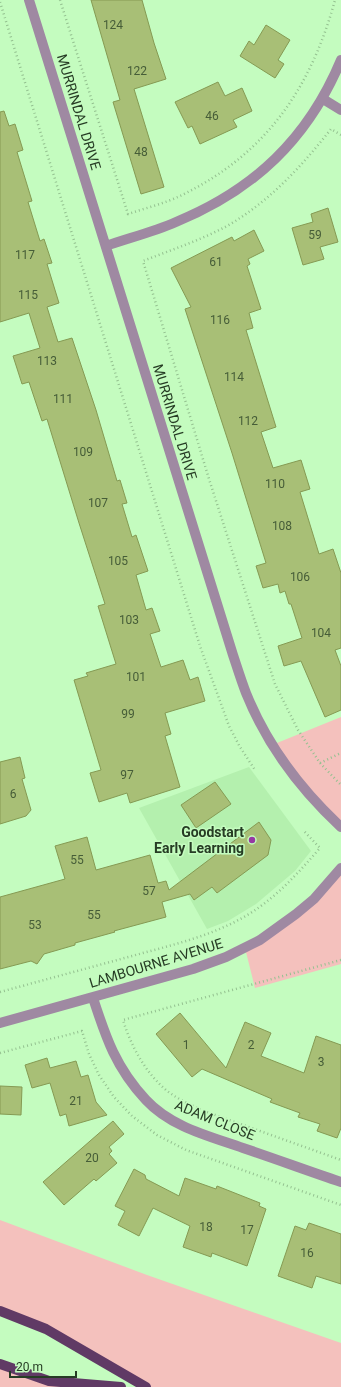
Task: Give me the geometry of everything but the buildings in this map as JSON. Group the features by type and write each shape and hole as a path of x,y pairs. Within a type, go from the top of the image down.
{"main road":[{"path":"0,1311 46,1330 146,1387"},
{"path":"0,1364 49,1381 121,1387"}],"street":[{"name":"MURRINDAL DRIVE","path":"29,0 246,693 272,745 288,769 313,800 341,827"},
{"path":"106,246 175,222 219,201 241,188 275,160 295,138 323,100 341,60"},
{"path":"323,100 341,110"},
{"name":"LAMBOURNE AVENUE","path":"0,1023 93,998 215,962 245,948 280,927 314,899 341,868"},
{"name":"ADAM CLOSE","path":"93,998 107,1040 122,1070 146,1100 159,1112 171,1120 198,1132 341,1182"}],"path":[{"path":"60,0 128,214 180,196 199,186 237,162 270,130 298,92 311,68 322,43 335,0"},
{"path":"0,2 200,646 229,726 240,747 255,770"},
{"path":"331,129 341,135"},
{"path":"143,261 275,684 298,730 320,763 341,785"},
{"path":"320,763 341,753"},
{"path":"0,992 193,940 231,924 263,905 299,873 320,848 303,830"},
{"path":"341,960 123,1020 137,1054 151,1074 166,1090 186,1103 204,1111 341,1160"},
{"path":"0,1053 82,1031"}],"shaded area":[{"path":"341,717 341,827 272,745"},
{"path":"249,767 311,851 295,871 256,904 228,921 207,929 139,808"},
{"path":"341,868 341,964 255,988 245,948 280,927"},
{"path":"0,1220 147,1275 341,1343 341,1387 146,1387 46,1329 0,1311"},
{"path":"0,1364 49,1381 121,1387 0,1387"}],"place":[{"name":"Goodstart Early Learning","path":"252,840"}]}
